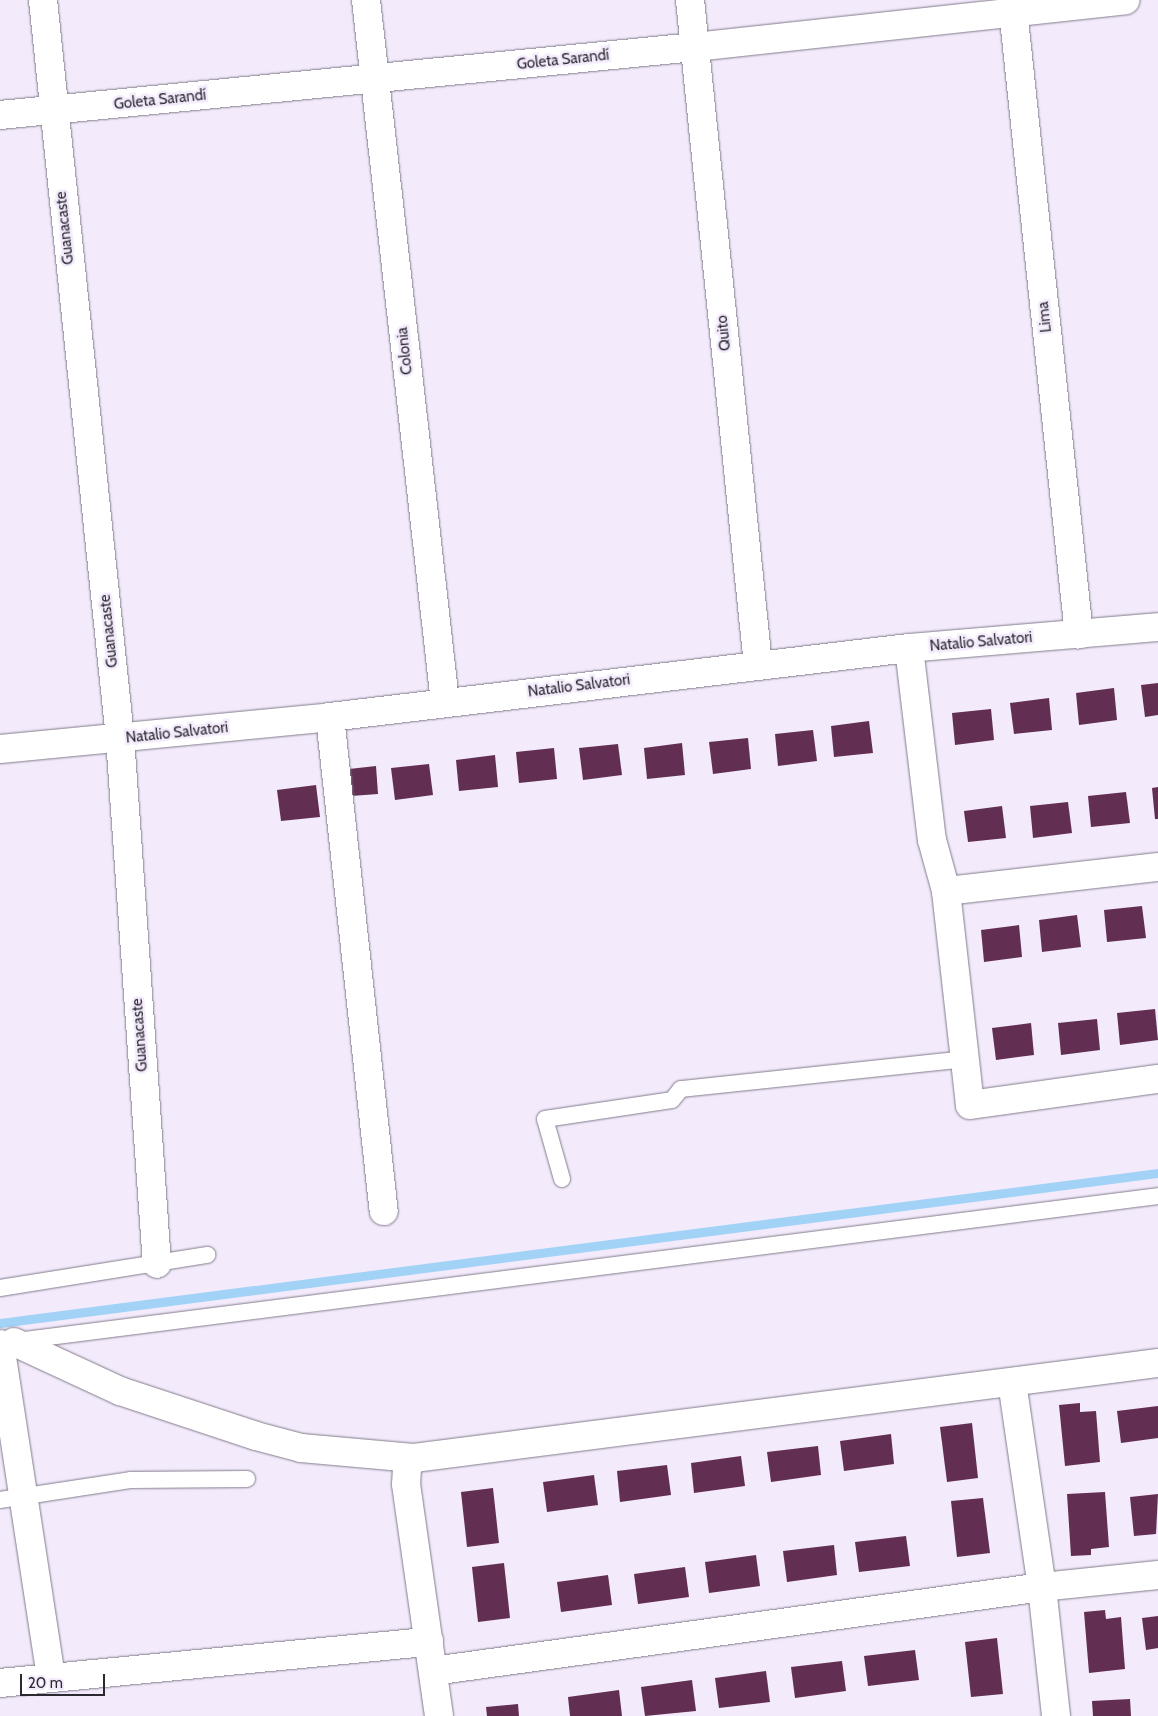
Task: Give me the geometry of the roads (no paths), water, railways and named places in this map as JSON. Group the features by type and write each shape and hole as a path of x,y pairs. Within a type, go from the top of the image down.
{"street":[{"name":"Guanacaste","path":"42,0 120,738 157,1264"},
{"name":"Colonia","path":"366,0 445,702"},
{"name":"Quito","path":"690,0 758,665"},
{"name":"Goleta Sarandí","path":"0,115 695,47 1012,5 1125,0"},
{"name":"Lima","path":"1012,5 1079,634"},
{"name":"Natalio Salvatori","path":"0,749 330,717 909,648 1158,626"},
{"path":"909,648 932,840 946,891 970,1105 1158,1079"},
{"path":"330,717 384,1210"},
{"path":"946,891 1158,867"},
{"path":"52,1677 12,1498 5,1343 120,1391 256,1436 301,1448 414,1458 1158,1363"},
{"path":"1012,1382 1042,1587 1056,1716"},
{"path":"414,1458 407,1467 406,1484 439,1716"},
{"path":"433,1671 1042,1587 1158,1574"},
{"path":"0,1684 52,1677 429,1642"}],"lane":[{"path":"562,1179 545,1119 672,1100 681,1089 965,1060"},
{"path":"5,1343 1158,1196"},
{"path":"0,1288 207,1255"},
{"path":"12,1498 131,1480 247,1479"}],"waterway":[{"path":"0,1323 1158,1173"}]}
